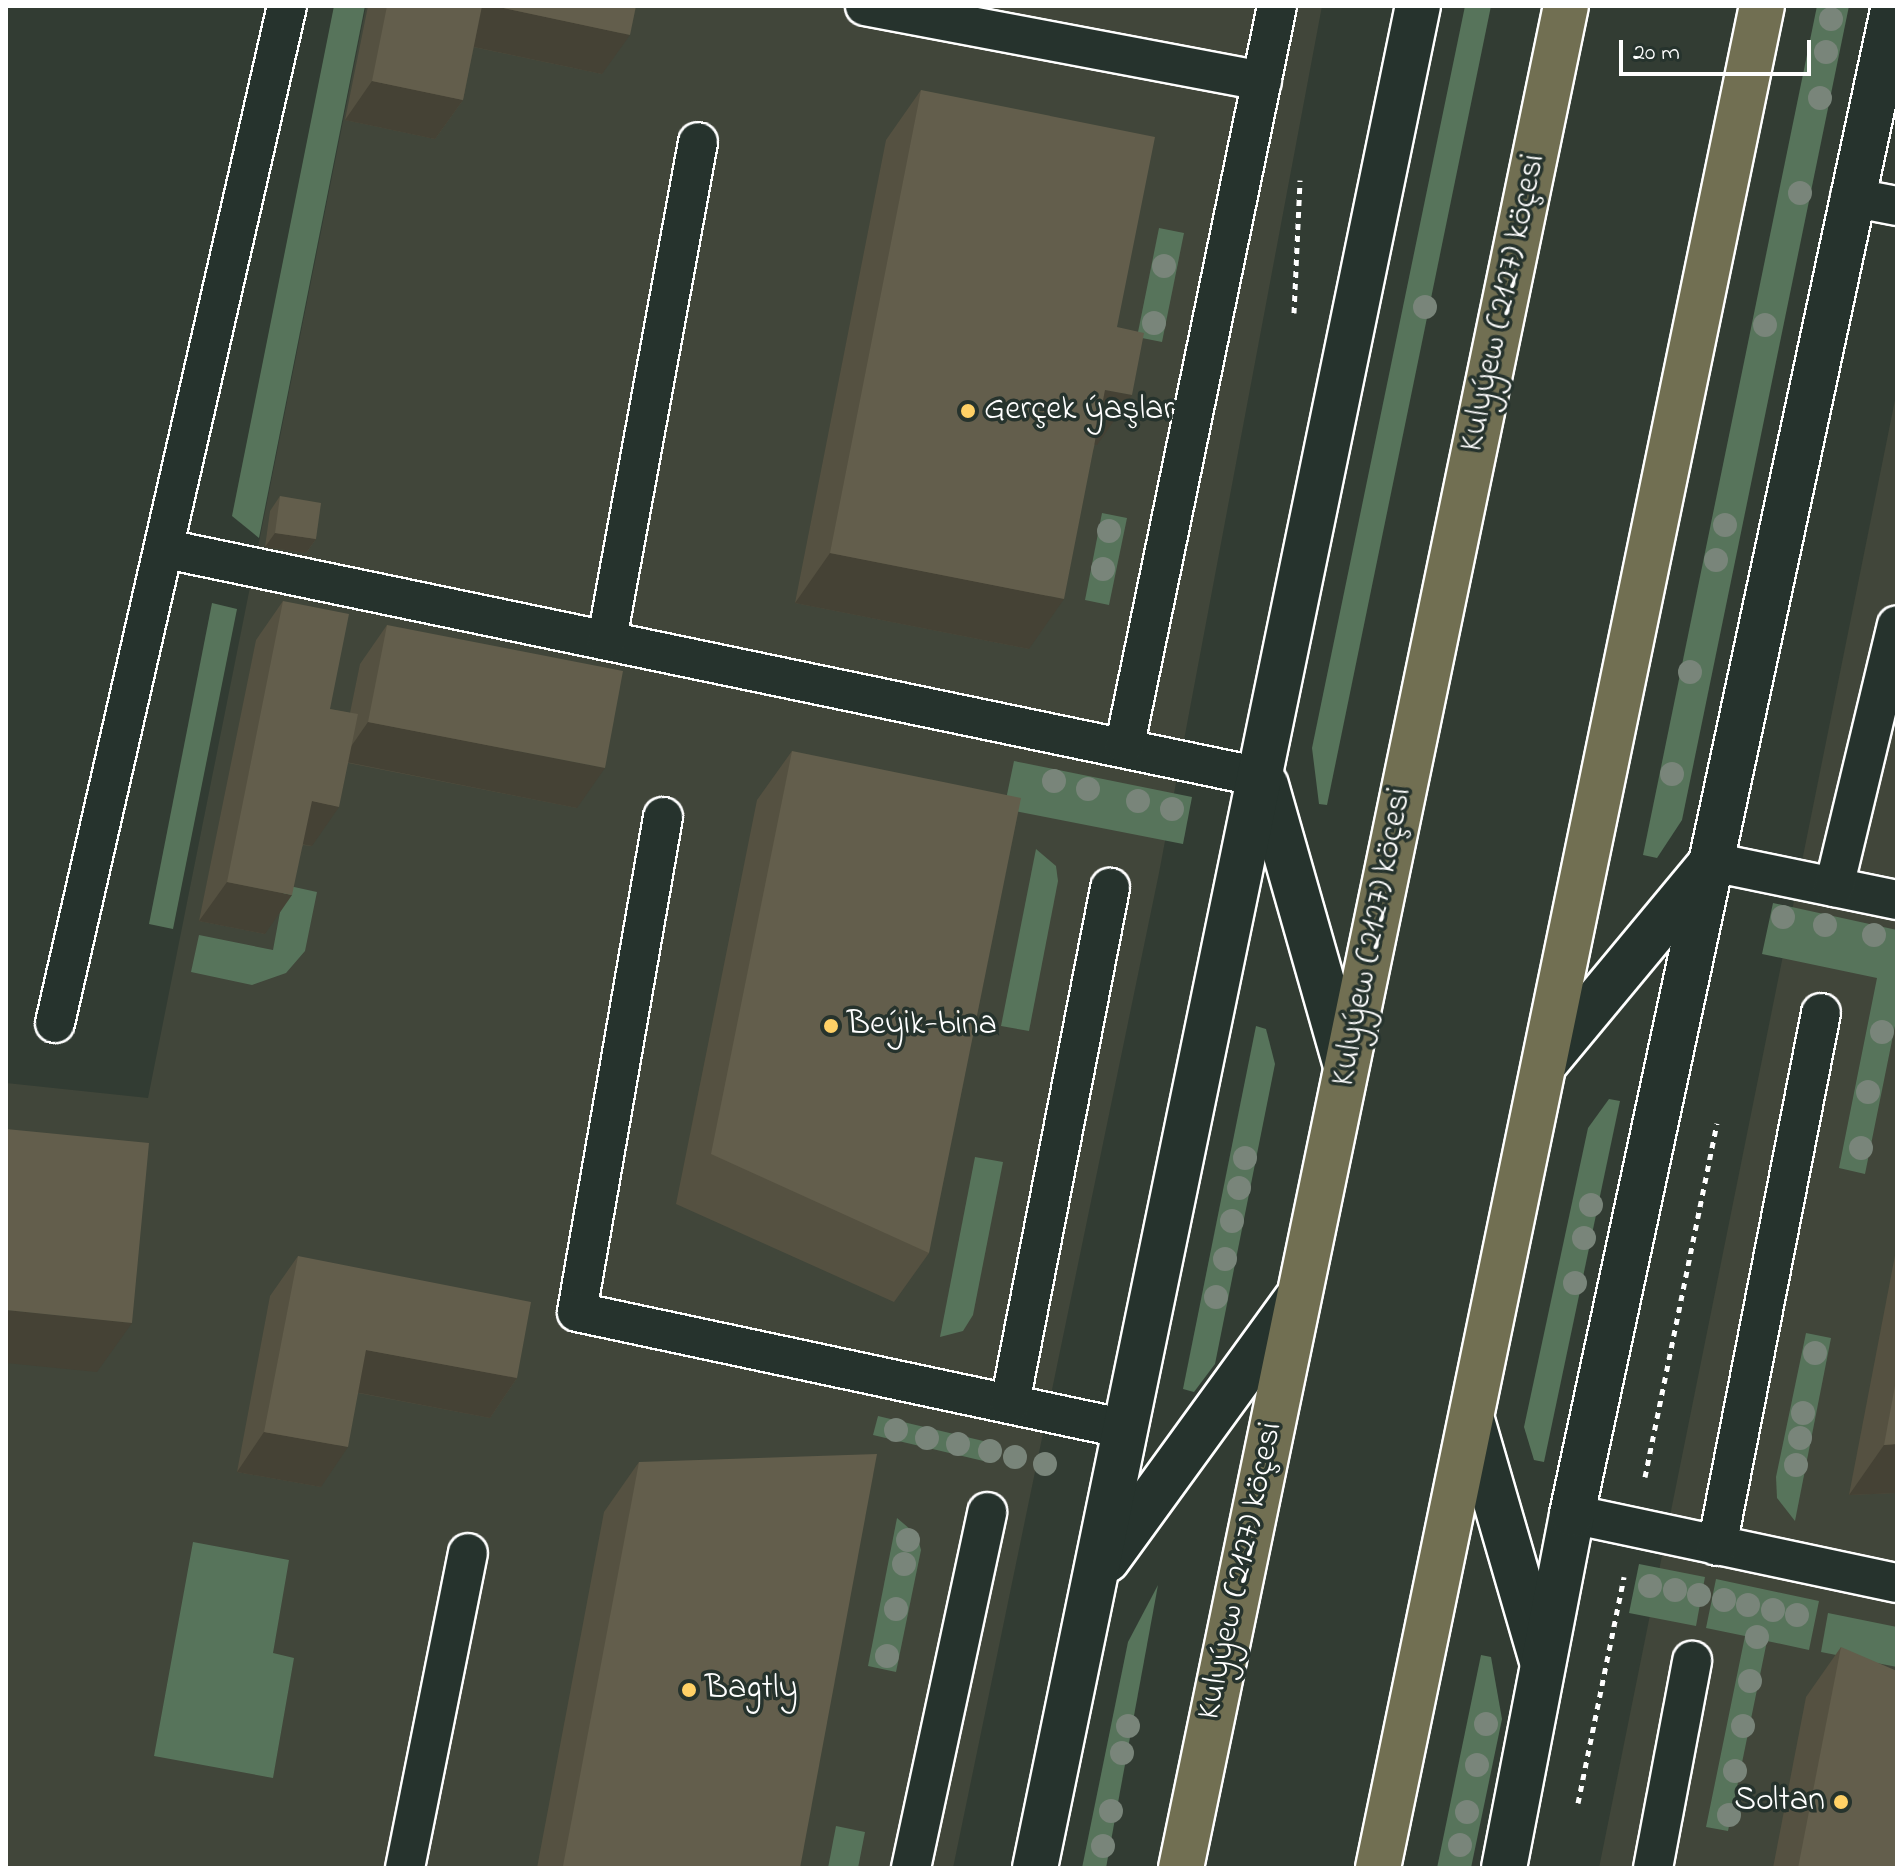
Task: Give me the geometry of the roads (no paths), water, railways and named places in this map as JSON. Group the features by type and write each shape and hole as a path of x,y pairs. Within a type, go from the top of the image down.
{"highway":[{"name":"Kulyýew (2127) köçesi","path":"1181,1868 1296,1300 1332,1158 1345,1063 1566,6"},
{"path":"1378,1868 1762,6"}],"street":[{"path":"1035,1868 1265,778 1418,6"},
{"path":"1504,1868 1545,1671 1572,1514 1850,197 1894,6"},
{"path":"1265,778 1345,1063"},
{"path":"1546,1062 1712,862"},
{"path":"1099,1572 1296,1300"},
{"path":"1472,1420 1545,1671"}],"lane":[{"path":"55,1023 166,549 287,6"},
{"path":"865,6 1262,81"},
{"path":"1125,744 1277,6"},
{"path":"607,639 698,142"},
{"path":"1850,197 1897,206"},
{"path":"166,549 1125,744 1265,778"},
{"path":"1834,887 1897,625"},
{"path":"663,817 577,1312 1126,1429"},
{"path":"1712,862 1897,900"},
{"path":"1010,1403 1110,888"},
{"path":"1717,1546 1821,1013"},
{"path":"911,1868 987,1512"},
{"path":"1572,1514 1897,1583"},
{"path":"405,1868 468,1553"},
{"path":"1653,1868 1692,1661"}],"place":[{"name":"Gerçek ýaşlar","path":"968,411"},
{"name":"Beýik-bina","path":"831,1026"},
{"name":"Bagtly","path":"689,1690"},
{"name":"Soltan","path":"1841,1802"}]}
